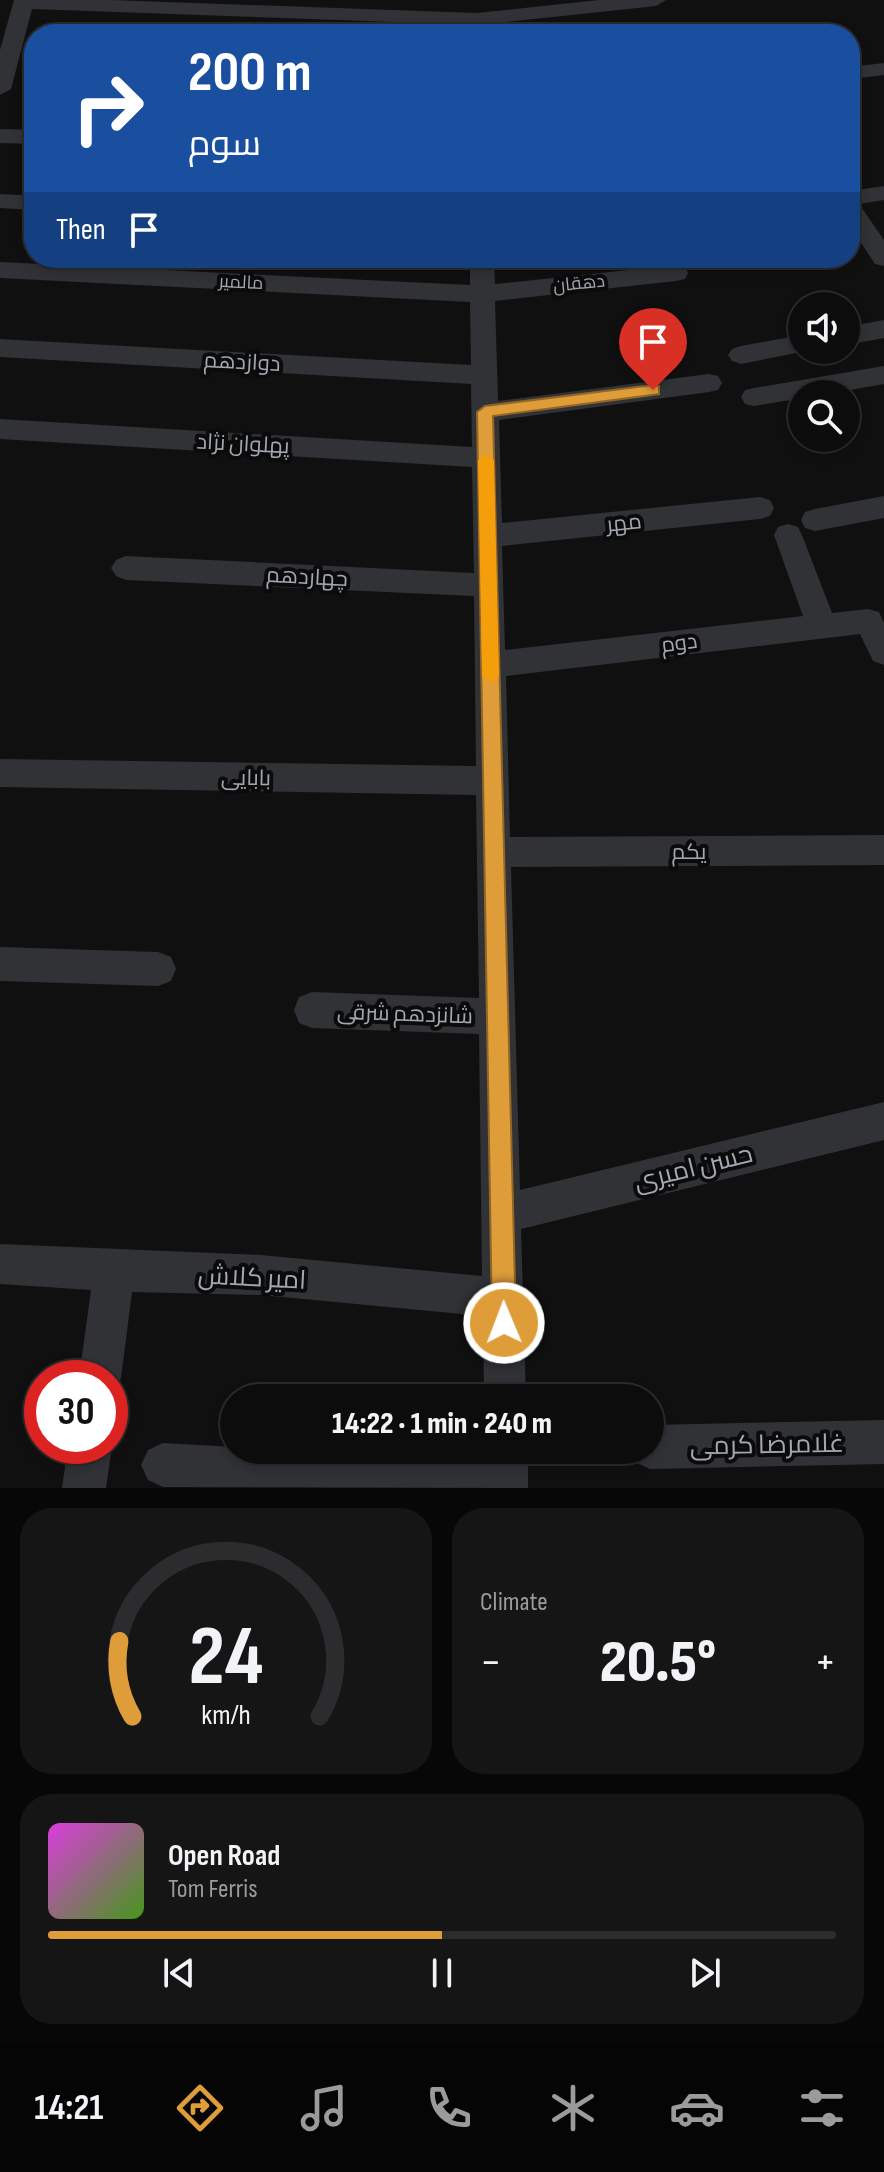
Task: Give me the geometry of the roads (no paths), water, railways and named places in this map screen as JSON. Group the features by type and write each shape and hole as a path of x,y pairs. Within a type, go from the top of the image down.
{"street":[{"path":"0,89 24,1 477,18 656,0"},
{"path":"7,62 24,63"},
{"path":"860,72 884,69"},
{"path":"0,136 24,137"},
{"path":"860,197 884,193"},
{"path":"0,201 24,202"},
{"path":"860,223 884,258"},
{"path":"482,268 505,1384"},
{"name":"مالمیر","path":"0,270 483,294"},
{"name":"دهقان","path":"483,294 676,273"},
{"path":"860,333 884,329"},
{"path":"741,355 788,347"},
{"name":"دوازدهم","path":"0,348 484,375"},
{"path":"754,397 884,375"},
{"path":"485,412 709,383"},
{"name":"پهلوان نژاد","path":"0,429 486,458"},
{"path":"815,520 884,507"},
{"name":"مهر","path":"488,536 760,508"},
{"path":"788,535 822,626"},
{"name":"چهاردهم","path":"126,568 489,585"},
{"name":"دوم","path":"490,665 868,621 884,652"},
{"name":"بابایی","path":"0,773 493,781"},
{"name":"یکم","path":"494,852 884,850"},
{"path":"0,964 158,969"},
{"name":"شانزدهم شرقی","path":"312,1010 498,1017"},
{"name":"حسن امیری","path":"502,1214 884,1121"},
{"name":"امیر کلاش","path":"0,1264 261,1275 504,1298"},
{"path":"102,1360 114,1271"},
{"name":"غلامرضا کرمی","path":"664,1447 884,1442"},
{"path":"84,1488 87,1464"},
{"path":"163,1465 506,1473"}]}
